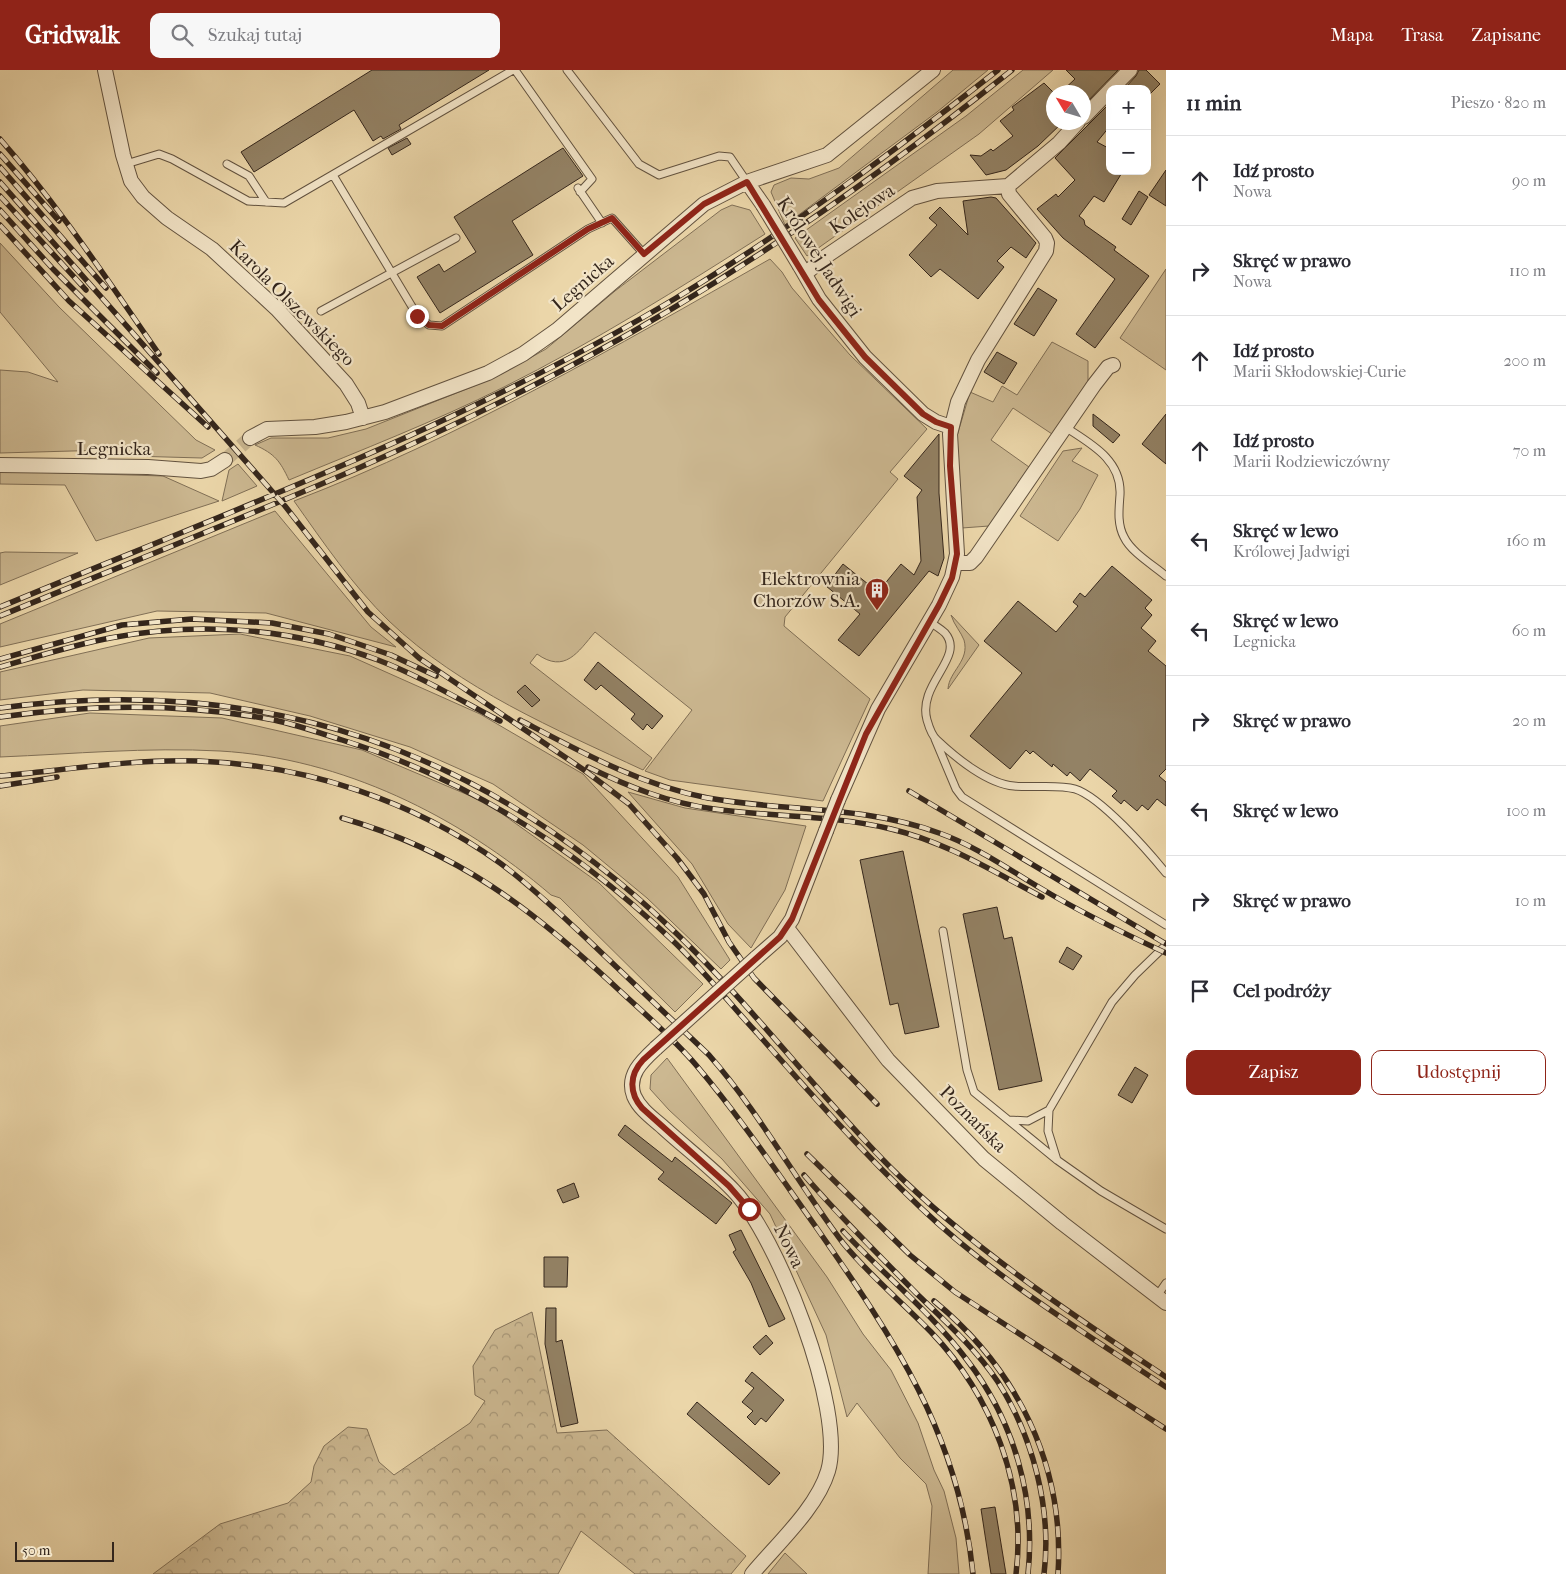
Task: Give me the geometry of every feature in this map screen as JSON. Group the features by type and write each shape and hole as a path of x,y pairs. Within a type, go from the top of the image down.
{"street":[{"name":"Karola Olszewskiego","path":"105,70 131,181 143,197 167,218 212,249 277,309 346,384 358,403 363,418"},
{"name":"Legnicka","path":"250,438 267,429 315,427 363,418 455,387 523,354 557,330 704,204 747,182 828,155 933,70"},
{"path":"1114,85 1130,70"},
{"path":"1091,109 1106,93"},
{"path":"1008,186 1070,130"},
{"name":"Królowej Jadwigi","path":"747,182 803,270 819,300 865,357 923,414 936,422 951,427"},
{"name":"Kolejowa","path":"803,270 912,198 937,192 1008,186"},
{"name":"Nowa","path":"752,1574 809,1508 822,1487 831,1456 830,1419 801,1318 754,1216 733,1190 646,1112 634,1096 632,1085 634,1074 640,1063 780,937 786,928 874,717 945,593 955,563 956,535 950,466 951,427 962,394 975,365 1039,265 1047,248 1045,238 1009,194 1008,186"},
{"path":"955,563 970,562 976,558 1094,385 1108,367 1114,365"},
{"name":"Legnicka","path":"0,465 148,467 201,471 211,469 225,460"},
{"name":"Poznańska","path":"786,928 888,1060 984,1159 1062,1223 1162,1299"}],"lane":[{"path":"126,164 158,154 172,158 248,201 284,203 506,72 514,70 592,179 579,190 602,223"},
{"path":"567,70 639,164 659,175 719,156 730,157 747,182"},
{"path":"227,164 249,176 266,202"},
{"path":"333,175 417,316 429,325 442,326 588,229 612,218 644,254"},
{"path":"321,311 456,238"},
{"path":"1066,427 1094,447 1114,466 1120,485 1120,523 1124,537 1128,544 1166,576"},
{"path":"930,622 945,632 950,647 950,656 930,688 925,701 926,714 956,789 962,797 1166,926"},
{"path":"935,739 988,779 1012,786 1075,789 1097,803 1137,838 1166,873"},
{"path":"943,930 967,1070 974,1092 1057,1160 1101,1191 1166,1229"},
{"path":"1057,1160 1048,1131 1049,1110 1112,1002 1134,975 1166,945"},
{"path":"1006,1119 1028,1121 1049,1110"},
{"path":"1162,1299 1166,1284"}],"green space":[{"path":"953,70 988,70 937,112 785,225 771,192 774,185 791,178 809,179 839,168"},
{"path":"1023,70 1053,70 979,134 807,256 795,238 966,116"},
{"path":"732,205 750,210 765,234 604,333 538,370 424,424 289,480 276,459 255,445 271,438 328,438 366,429 494,378 546,349 615,291 721,210"},
{"path":"0,243 59,307 196,440 215,450 202,458 130,456 108,450 0,453 0,370 28,372 58,382 0,312"},
{"path":"770,259 782,272 792,288 850,355 927,429 890,472 898,479 785,617 784,626 870,699 823,801 670,780 645,771 692,710 595,632 583,647 570,658 555,662 537,654 530,663 652,758 643,770 510,706 446,667 389,621 327,548 294,501 417,449 477,420 654,325"},
{"path":"1166,269 1166,370 1120,338"},
{"path":"1052,342 1088,361 1088,381 1052,434 1013,408 991,440 1029,467 989,526 962,528 957,436 970,392 993,402 1002,386 1017,395"},
{"path":"1082,448 1072,461 1098,475 1080,509 1058,541 1020,516 1063,451"},
{"path":"238,464 257,486 222,501 229,470"},
{"path":"0,471 163,476 219,501 96,541 65,485 0,484"},
{"path":"275,511 371,627 396,647 266,613 157,611 0,647 0,624"},
{"path":"0,553 78,553 0,585"},
{"path":"951,615 979,645 948,689 949,683 962,660 965,647 964,640"},
{"path":"240,634 350,656 480,714 583,774 678,877 730,960 721,969 647,898 583,845 493,784 410,747 310,716 210,693 83,690 0,700 0,672 149,638"},
{"path":"90,713 222,718 362,750 487,803 599,883 703,984 675,1012 560,898 551,895 478,840 397,796 354,779 310,765 265,756 220,751 138,750 0,757 0,726"},
{"path":"628,792 685,808 806,826 785,890 751,948 728,924 692,864"},
{"path":"667,1058 827,1277 863,1334 891,1370 918,1423 934,1470 944,1491 956,1538 959,1574 928,1574 932,1506 926,1484 900,1458 857,1403 847,1417 826,1335 770,1214 722,1159 669,1110 650,1089 651,1075"},
{"path":"532,1312 557,1433 607,1430 746,1556 731,1574 635,1574 581,1531 558,1574 153,1574 220,1524 288,1503 311,1482 314,1466 324,1446 348,1427 367,1429 379,1462 394,1475 470,1423 485,1401 475,1395 473,1366 495,1330"},
{"path":"785,1553 807,1574 768,1574"}],"building":[{"path":"372,70 489,70 399,125 401,129 383,139 381,136 373,141 354,110 254,172 241,152"},
{"path":"1066,70 1118,70 1091,98 1091,85 1069,85 1075,79"},
{"path":"1139,70 1146,70 1160,84 1151,93 1151,85 1128,85"},
{"path":"1044,83 1046,85 1046,130 1055,130 1038,146 1006,170 986,175 970,155 981,156 991,149 993,151 1013,136 1000,121 1014,110 1012,107"},
{"path":"1106,107 1106,131 1097,142 1106,147 1106,175 1121,175 1104,202 1094,196 1079,216 1084,220 1085,225 1116,247 1114,250 1149,276 1095,348 1076,334 1115,279 1063,238 1037,209 1056,194 1058,197 1075,180 1055,158 1083,130 1091,130 1091,122"},
{"path":"407,138 411,144 392,155 388,148"},
{"path":"563,148 583,176 512,221 533,255 440,313 417,277 439,264 444,272 476,252 454,217"},
{"path":"1166,170 1166,206 1149,195"},
{"path":"1139,191 1148,197 1131,225 1122,219"},
{"path":"996,198 1036,243 1026,258 1011,247 997,261 1004,267 978,299 940,269 931,277 909,255 937,225 929,218 940,207 968,235 963,201"},
{"path":"1038,288 1057,300 1034,336 1014,324"},
{"path":"997,352 1017,363 1004,384 984,372"},
{"path":"1093,414 1120,435 1113,443 1093,426"},
{"path":"1166,414 1166,464 1142,444"},
{"path":"939,434 939,493 944,558 938,576 929,571 859,656 838,640 860,614 826,586 843,564 878,592 901,564 914,575 921,561 917,497 922,490 904,476"},
{"path":"1112,566 1152,600 1145,608 1152,615 1141,628 1156,641 1148,651 1166,666 1166,769 1159,776 1166,782 1166,806 1157,799 1148,810 1142,805 1137,811 1124,800 1121,804 1112,796 1117,791 1090,769 1080,781 1070,772 1067,776 1053,764 1052,767 1033,751 1030,754 1026,750 1010,769 970,736 1022,673 984,641 1018,601 1056,632 1078,606 1073,602 1080,593 1085,597"},
{"path":"598,662 663,716 652,729 647,724 643,730 631,719 635,714 601,685 596,690 584,680"},
{"path":"525,685 540,700 532,707 517,692"},
{"path":"903,851 939,1027 905,1034 898,1003 890,1005 860,860"},
{"path":"997,907 1004,939 1012,937 1042,1081 999,1090 963,914"},
{"path":"1067,947 1082,956 1073,970 1059,962"},
{"path":"1135,1067 1148,1075 1132,1103 1118,1095"},
{"path":"625,1125 672,1162 675,1157 732,1203 716,1224 658,1179 664,1172 618,1135"},
{"path":"574,1183 579,1197 563,1203 557,1190"},
{"path":"741,1230 785,1319 769,1327 751,1283 733,1252 736,1250 729,1235"},
{"path":"544,1257 568,1257 567,1287 544,1287"},
{"path":"546,1308 556,1308 556,1342 562,1340 578,1423 561,1427 545,1344"},
{"path":"766,1335 773,1343 760,1355 753,1347"},
{"path":"752,1372 784,1400 766,1422 761,1418 755,1425 747,1417 753,1411 742,1402 754,1388 745,1381"},
{"path":"697,1402 780,1473 769,1485 687,1414"},
{"path":"995,1507 1006,1574 991,1574 981,1509"}],"tunnel":[{"path":"225,460 250,438"}],"railway":[{"path":"0,607 344,465 513,387 595,344 676,298 759,245 880,160 998,70"},
{"path":"0,616 224,525 372,462 446,429 589,356 645,325 754,258 859,186 1012,70"},
{"path":"0,139 63,217 159,354"},
{"path":"0,154 59,221"},
{"path":"0,167 106,288"},
{"path":"0,182 285,506 368,612 419,658 584,770 629,804 677,858 704,894 729,942 754,978 877,1104"},
{"path":"0,196 86,290"},
{"path":"0,210 53,269 157,373"},
{"path":"0,225 69,301 208,427"},
{"path":"0,659 122,625 192,619 272,623 329,634 391,655 436,676"},
{"path":"0,667 82,644 144,633 212,629 279,634 345,649 394,666 500,721"},
{"path":"0,708 97,700 191,703 280,715 366,738 448,772 527,816 604,870 677,934 759,1020 837,1110 891,1168 923,1198 955,1226 1024,1279 1166,1377"},
{"path":"0,717 69,710 137,707 240,714 274,720 317,732 388,756 476,796 518,820 597,875 671,939 858,1144 899,1187 949,1233 1009,1281 1166,1387"},
{"path":"520,720 611,766 659,785 683,792 737,802 853,813 910,824 953,838 979,851 1087,915 1166,953"},
{"path":"0,776 123,763 173,761 238,764 278,770 318,778 394,804 431,821 500,863 565,919 709,1055 745,1100 843,1243 931,1332 953,1357 972,1384 988,1413 1001,1444 1010,1475 1016,1508 1018,1541 1016,1574"},
{"path":"588,767 619,781 681,803 736,812 847,821 891,829 950,849 1042,897"},
{"path":"0,786 57,777"},
{"path":"909,791 1166,944"},
{"path":"342,818 423,848 492,886 524,909 587,961 659,1026 696,1065 743,1125 845,1268 896,1349 919,1390 938,1432 954,1476 965,1523 973,1574"},
{"path":"807,1154 910,1255 955,1292 1166,1429"},
{"path":"804,1175 859,1235 970,1346 998,1382 1021,1426 1037,1474 1045,1524 1044,1574"},
{"path":"843,1231 953,1342 967,1360 997,1408 1009,1434 1025,1489 1030,1545 1028,1574"},
{"path":"934,1301 963,1328 989,1357 1012,1389 1030,1422 1044,1458 1053,1495 1058,1534 1058,1574"}],"place":[{"name":"Elektrownia Chorzów S.A.","path":"877,611"}],"route":[{"path":"417,316 429,325 442,326 588,229 612,218 620,230 644,254 704,204 747,182 805,274 819,300 865,357 929,419 951,427 950,466 957,554 952,578 939,605 878,709 856,755 792,919 780,937 643,1060 634,1074 632,1085 634,1096 642,1108 729,1186 749,1209"}]}
